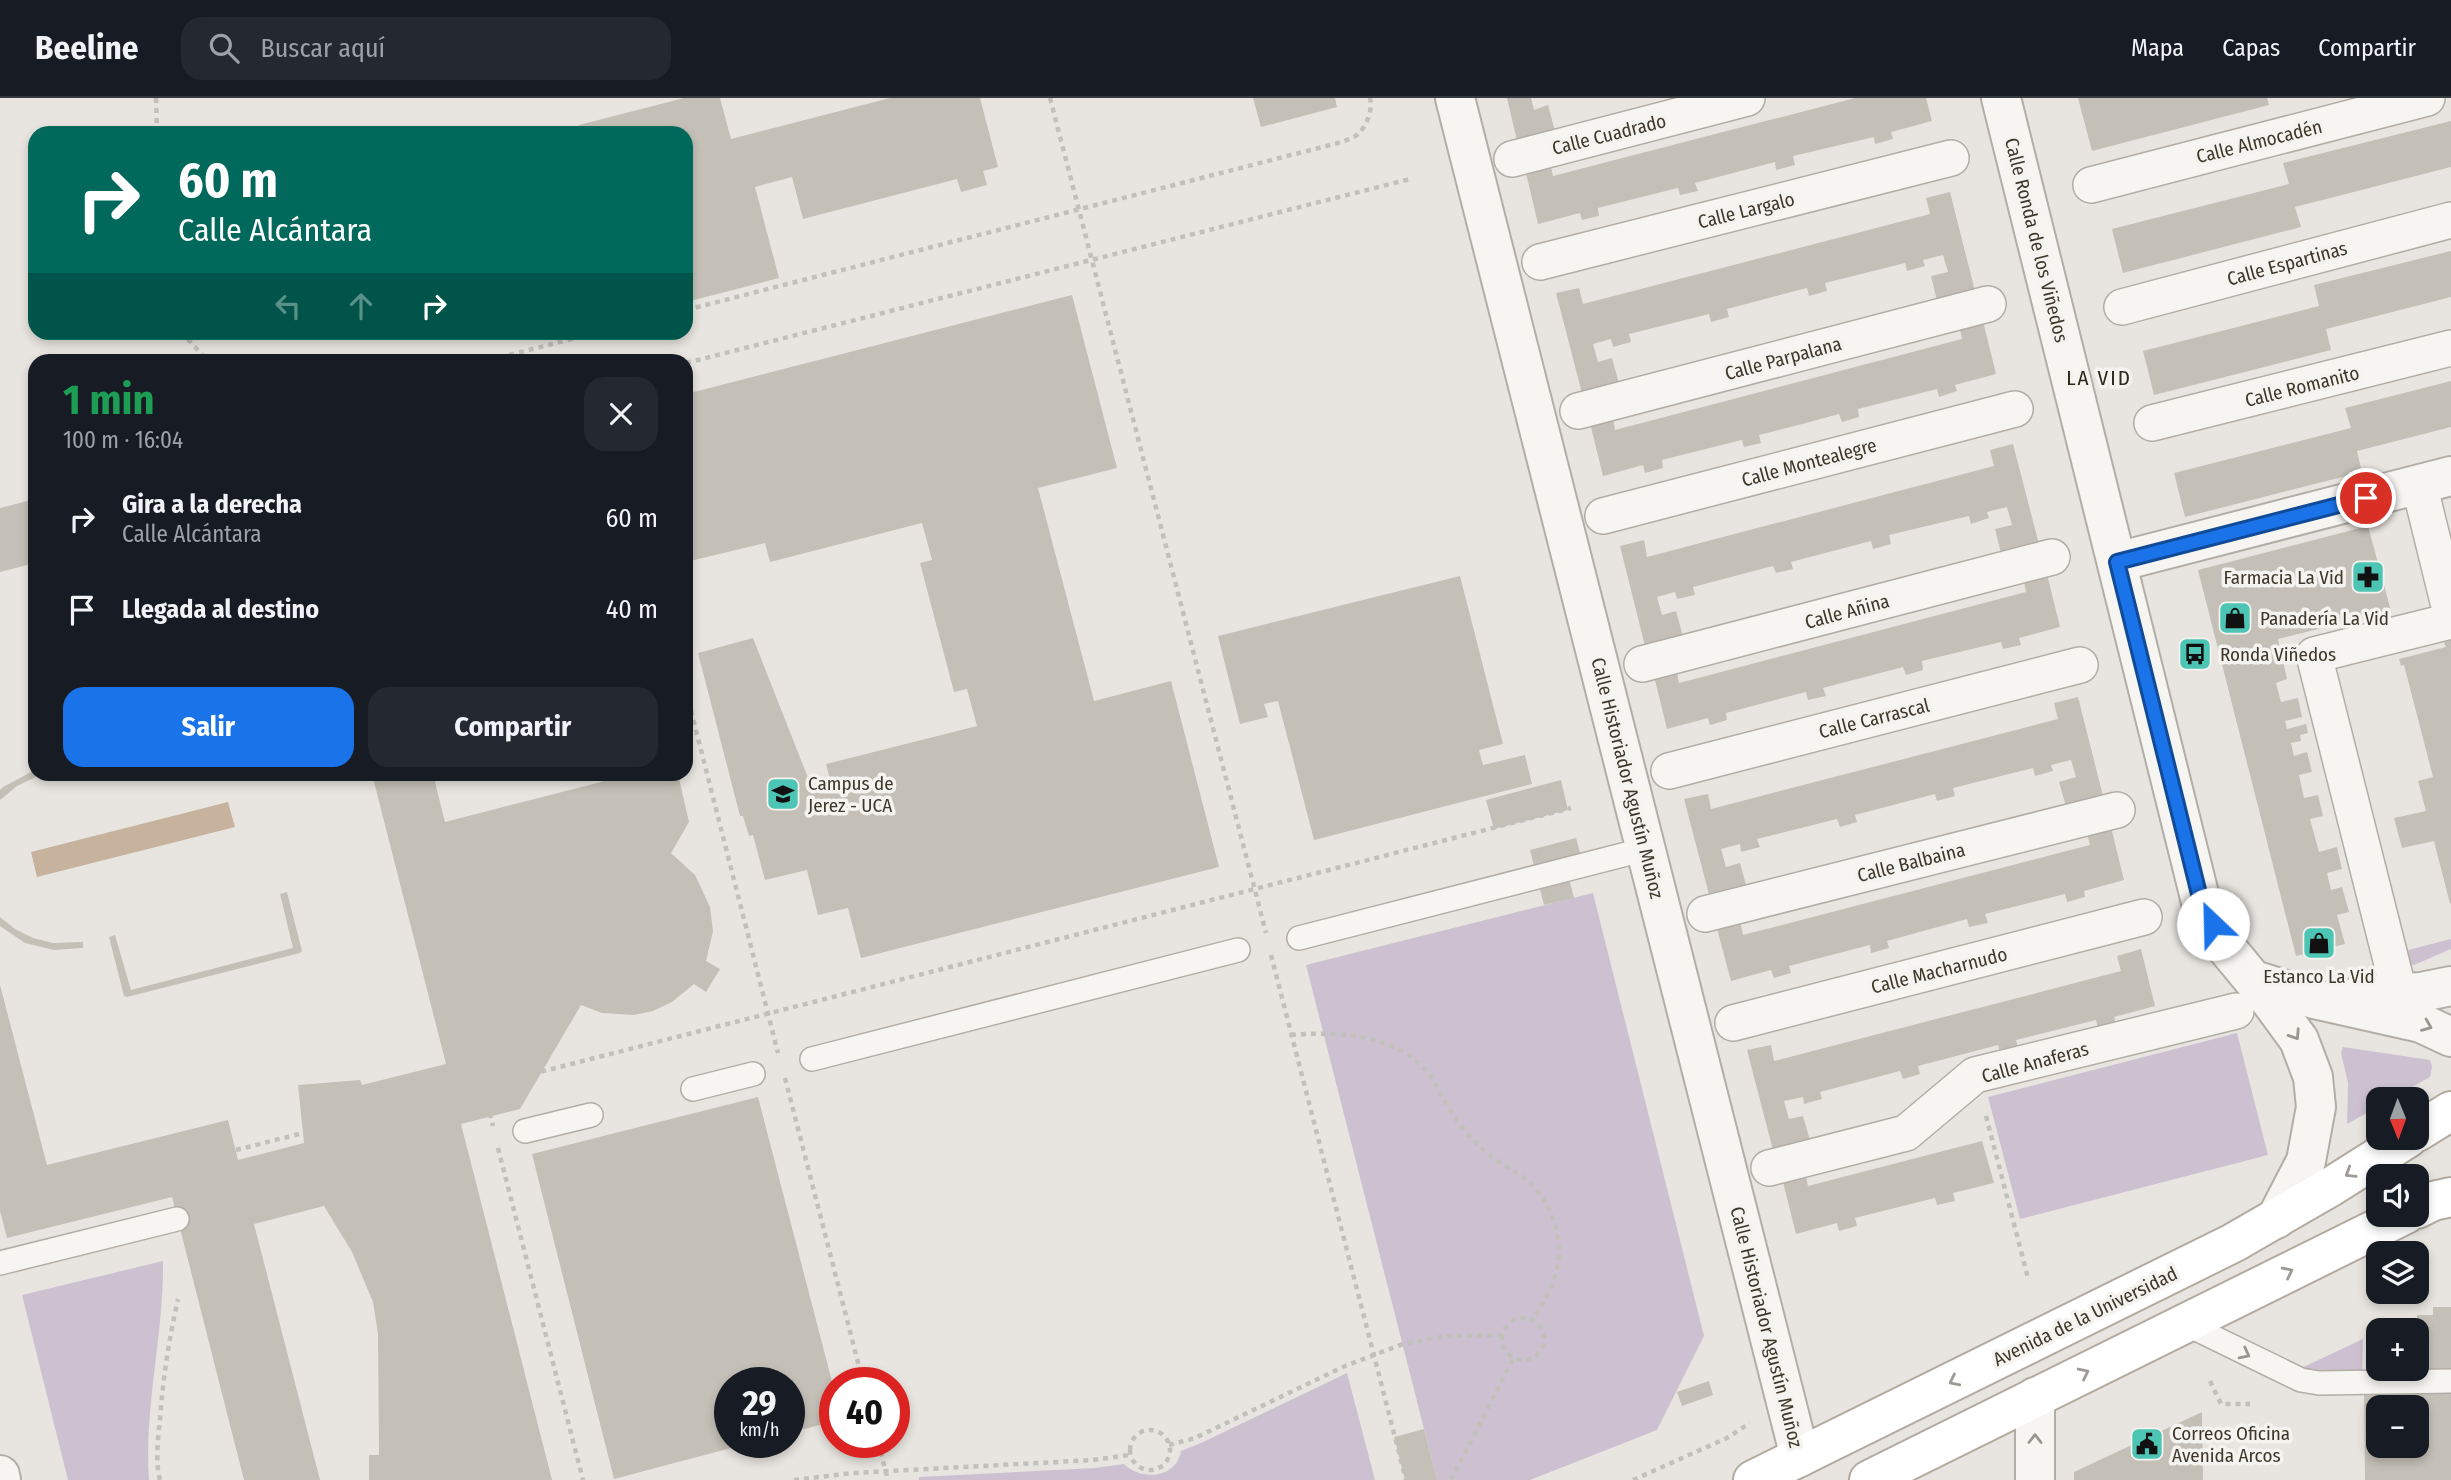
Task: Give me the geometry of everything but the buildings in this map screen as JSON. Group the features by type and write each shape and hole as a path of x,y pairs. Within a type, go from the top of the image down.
{"main road":[{"path":"2429,1125 2451,1111"},
{"name":"Avenida de la Universidad","path":"1753,1480 2179,1270 2276,1219 2388,1150"},
{"path":"2429,1203 2451,1197"},
{"path":"1869,1480 2380,1227"}],"street":[{"name":"Calle Historiador Agustín Muñoz","path":"1455,98 1800,1457"},
{"name":"Calle Cuadrado","path":"1512,159 1747,98"},
{"name":"Calle Ronda de los Viñedos","path":"2001,98 2201,902 2225,946 2245,996 2300,1040 2313,1077 2316,1107 2306,1161 2276,1219"},
{"name":"Calle Almocadén","path":"2091,184 2427,98"},
{"name":"Calle Largalo","path":"1541,262 1951,158"},
{"name":"Calle Espartinas","path":"2122,307 2451,220"},
{"name":"Calle Parpalana","path":"1578,411 1988,304"},
{"name":"Calle Romanito","path":"2152,423 2451,348"},
{"name":"Calle Montealegre","path":"1604,516 2015,409"},
{"path":"2117,562 2435,480 2451,614"},
{"name":"Calle Añina","path":"1642,664 2052,558"},
{"path":"2395,976 2314,655 2451,621"},
{"name":"Calle Carrascal","path":"1669,771 2080,665"},
{"name":"Calle Balbaina","path":"1705,914 2117,810"},
{"name":"Calle Macharnudo","path":"1733,1023 2144,917"},
{"path":"2245,996 2314,999 2421,992 2451,986"},
{"name":"Calle Anaferas","path":"1769,1168 1906,1133 1975,1075 2245,996"},
{"path":"2314,999 2421,1023 2451,1037"},
{"path":"2035,1397 2035,1480"},
{"path":"0,1475 1,1480"}],"lane":[{"path":"1299,938 1646,849"},
{"path":"812,1059 1238,950"},
{"path":"693,1088 753,1074"},
{"path":"525,1131 591,1115"},
{"path":"0,1263 177,1219"},
{"path":"2184,1323 2285,1375 2301,1380 2319,1383 2451,1381"}],"path":[{"path":"156,98 157,126"},
{"path":"1050,98 1406,1480"},
{"path":"693,308 1342,142 1358,134 1365,124 1373,107 1370,98"},
{"path":"693,361 1410,179"},
{"path":"188,340 201,354"},
{"path":"513,354 568,340"},
{"path":"0,537 28,530"},
{"path":"693,718 859,1367"},
{"path":"454,1094 1571,808"},
{"path":"1290,1035 1322,1032 1366,1038 1388,1044 1406,1053 1431,1077 1458,1123 1480,1148 1500,1165 1523,1177 1534,1188 1545,1201 1552,1216 1559,1248 1552,1285 1532,1320"},
{"path":"1975,1075 2028,1278"},
{"path":"0,1104 38,1253"},
{"path":"236,1150 303,1133"},
{"path":"25,1205 165,1168"},
{"path":"160,1480 158,1436 162,1391 169,1338 178,1299"},
{"path":"1519,1318 1532,1320 1542,1328 1543,1346 1528,1359 1514,1357 1506,1350 1502,1335 1509,1323 1519,1318"},
{"path":"1169,1445 1207,1433 1345,1366 1403,1344 1435,1338 1502,1335"},
{"path":"1451,1480 1514,1357"},
{"path":"2210,1381 2221,1404 2250,1404"},
{"path":"1633,1480 1727,1438 1757,1418"},
{"path":"1146,1429 1162,1434 1169,1445 1169,1458 1159,1468 1138,1467 1129,1455 1132,1439 1146,1429"},
{"path":"794,1480 885,1471 1093,1460 1129,1455"},
{"path":"882,1458 888,1480"}],"shaded area":[{"path":"228,802 235,827 37,877 31,852"},
{"path":"1593,893 1704,1336 1657,1430 1530,1480 1437,1480 1306,965"},
{"path":"2451,939 2451,949 2411,964 2408,950"},
{"path":"2237,1033 2268,1155 2020,1219 1988,1097"},
{"path":"2343,1047 2430,1060 2430,1077 2412,1087 2366,1087 2366,1114 2347,1124 2348,1083 2341,1053"},
{"path":"163,1261 161,1316 149,1425 149,1480 68,1480 22,1295"},
{"path":"2363,1339 2362,1373 2297,1370"},
{"path":"1347,1373 1375,1480 919,1480 919,1477 1095,1468 1124,1464 1148,1475 1165,1472 1178,1461 1181,1451"}],"place":[{"name":"Farmacia La Vid","path":"2368,577"},
{"name":"Panadería La Vid","path":"2235,618"},
{"name":"Ronda Viñedos","path":"2195,654"},
{"name":"Campus de Jerez - UCA","path":"783,794"},
{"name":"Estanco La Vid","path":"2319,943"},
{"name":"Correos Oficina Avenida Arcos","path":"2147,1444"}],"district":[{"name":"LA VID","path":"2099,378"}],"route":[{"path":"2213,924 2201,902 2117,562 2366,498"}]}
